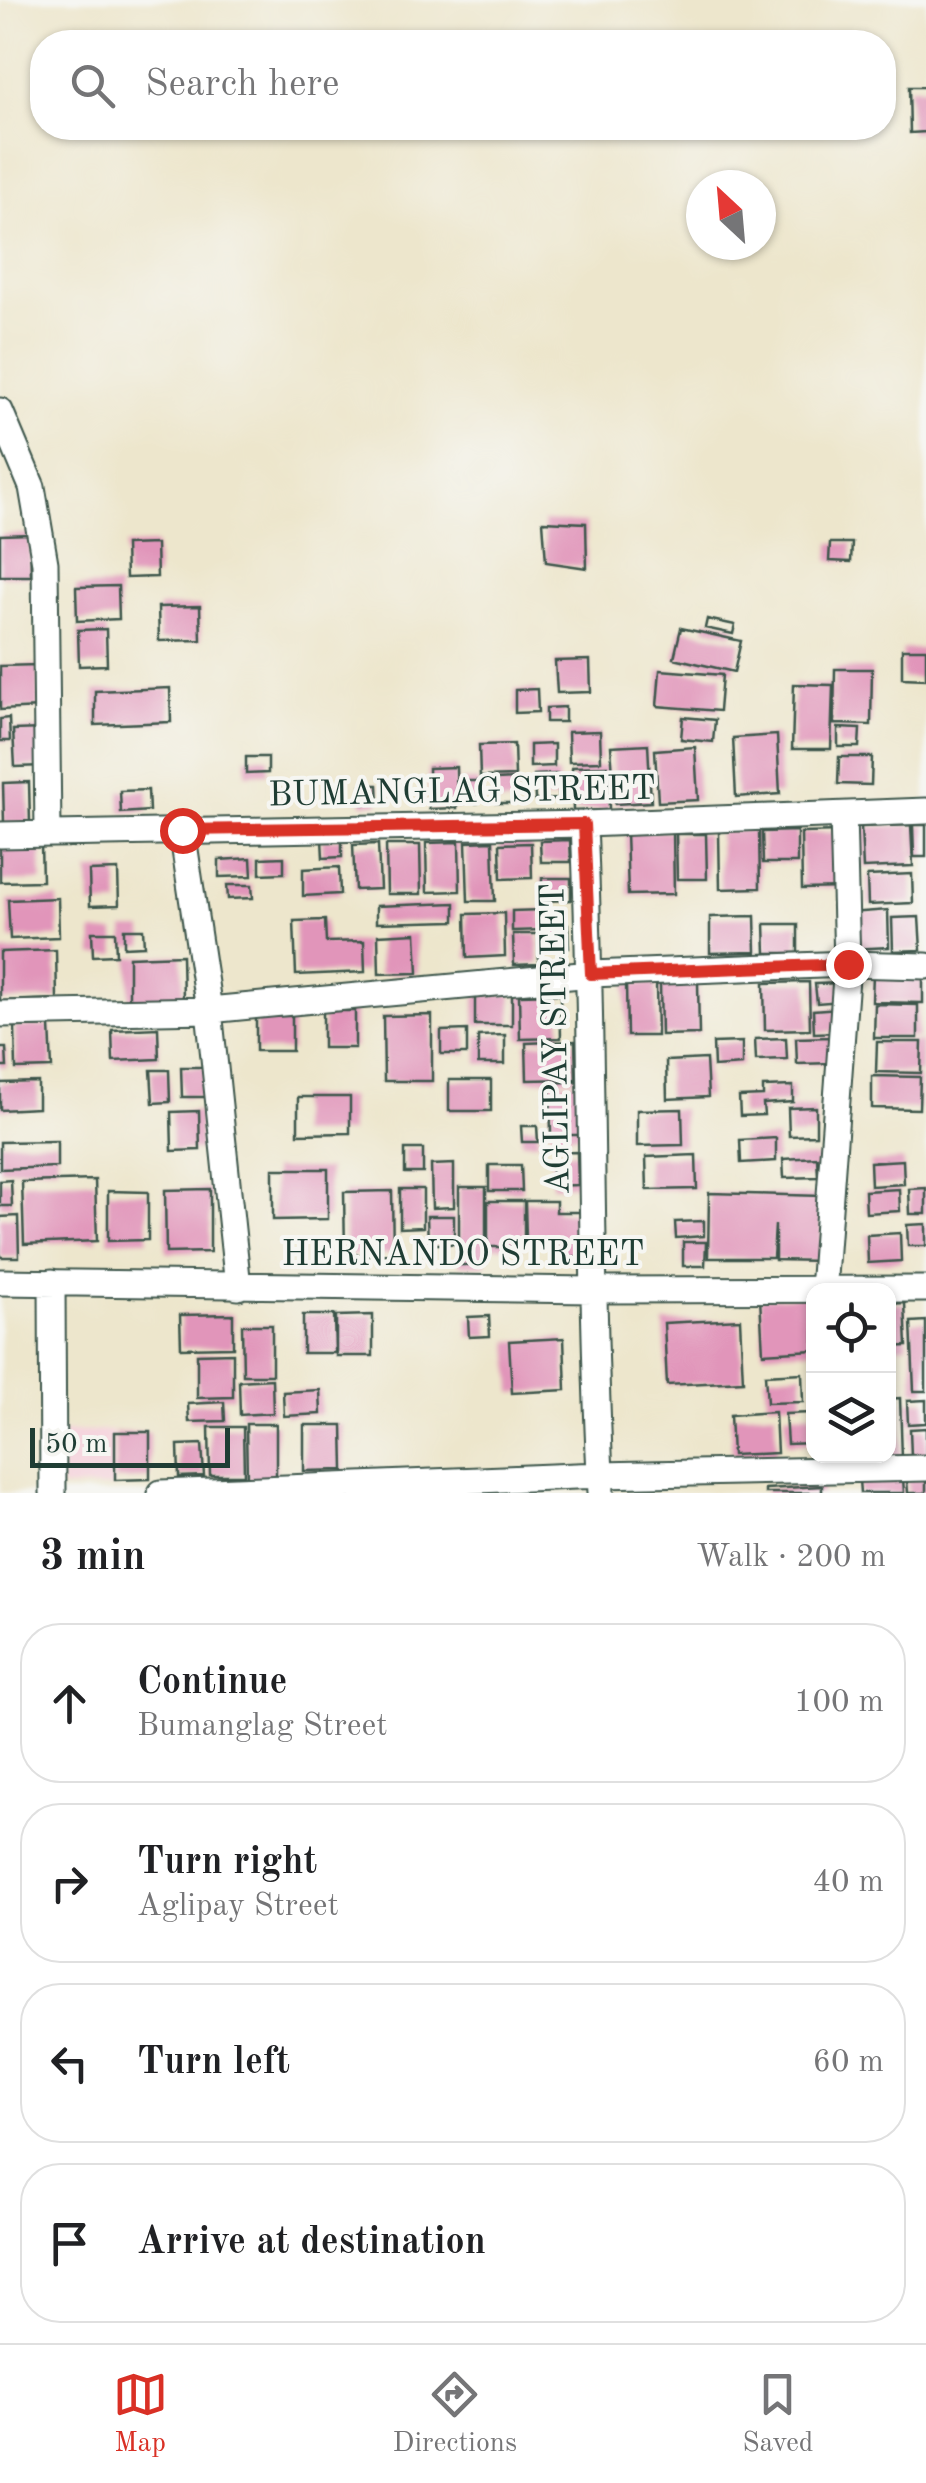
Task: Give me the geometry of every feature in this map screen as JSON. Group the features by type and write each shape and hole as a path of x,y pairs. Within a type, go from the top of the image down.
{"street":[{"path":"0,411 32,488 46,563 48,833"},
{"name":"BUMANGLAG STREET","path":"0,834 584,824 926,811"},
{"path":"823,1283 848,964 843,815"},
{"name":"AGLIPAY STREET","path":"584,824 591,974 593,1290 601,1484"},
{"path":"182,830 209,1010 238,1287"},
{"path":"0,1014 209,1010 591,974 848,964 926,966"},
{"name":"HERNANDO STREET","path":"0,1282 806,1289"},
{"path":"52,1282 53,1493"},
{"name":"HERNANDO STREET","path":"896,1289 926,1289"},
{"path":"161,1493 601,1484 926,1468"}],"shaded area":[{"path":"113,1431 113,1487 61,1488 62,1432"}],"building":[{"path":"909,87 926,87 926,132 910,133"},
{"path":"543,521 586,523 587,568 546,562"},
{"path":"30,534 31,576 0,576 0,535"},
{"path":"830,543 852,543 851,562 829,561"},
{"path":"156,544 157,577 126,578 125,545"},
{"path":"118,586 119,619 77,621 76,587"},
{"path":"200,606 201,640 159,641 158,607"},
{"path":"707,619 735,625 733,634 705,628"},
{"path":"681,628 741,641 734,672 674,658"},
{"path":"106,629 107,665 79,666 78,630"},
{"path":"902,649 926,649 926,679 902,678"},
{"path":"590,660 591,692 557,693 555,661"},
{"path":"38,665 39,708 0,710 0,666"},
{"path":"835,669 872,669 871,725 834,724"},
{"path":"660,670 722,675 719,711 657,706"},
{"path":"794,684 833,685 831,749 792,749"},
{"path":"170,688 171,722 95,725 95,691"},
{"path":"537,689 538,712 515,713 515,690"},
{"path":"565,707 565,722 546,722 546,708"},
{"path":"683,717 715,720 713,742 681,739"},
{"path":"9,718 10,741 0,741 0,719"},
{"path":"838,728 860,729 859,747 838,747"},
{"path":"42,729 43,766 15,767 13,730"},
{"path":"600,731 601,761 569,762 568,732"},
{"path":"777,735 780,794 736,797 733,738"},
{"path":"514,744 515,776 480,777 479,745"},
{"path":"554,744 554,766 530,767 530,745"},
{"path":"648,744 651,802 615,804 611,746"},
{"path":"695,747 698,800 658,802 655,750"},
{"path":"246,757 268,757 268,773 246,774"},
{"path":"839,757 872,757 871,785 838,784"},
{"path":"608,766 609,810 573,811 572,767"},
{"path":"456,767 457,808 429,809 428,768"},
{"path":"558,774 559,799 535,800 534,775"},
{"path":"515,779 516,803 496,803 496,780"},
{"path":"461,781 478,781 478,803 462,804"},
{"path":"29,782 30,823 4,824 3,783"},
{"path":"361,785 378,785 379,804 362,804"},
{"path":"148,790 149,811 121,813 120,791"},
{"path":"911,825 913,866 863,868 861,827"},
{"path":"913,825 926,825 926,857 914,857"},
{"path":"759,830 760,888 720,889 719,831"},
{"path":"673,831 674,894 628,895 626,832"},
{"path":"797,831 797,863 763,863 762,832"},
{"path":"841,832 842,888 802,889 801,833"},
{"path":"676,834 706,834 707,879 677,879"},
{"path":"342,838 342,857 323,858 322,839"},
{"path":"570,840 571,862 541,862 540,841"},
{"path":"493,841 495,901 468,901 466,842"},
{"path":"459,842 460,891 427,892 426,843"},
{"path":"531,843 532,878 501,879 500,844"},
{"path":"41,844 42,881 0,882 0,845"},
{"path":"378,844 380,889 355,890 353,845"},
{"path":"386,845 420,845 421,894 387,894"},
{"path":"284,857 284,873 260,874 260,858"},
{"path":"251,858 252,876 219,877 219,860"},
{"path":"339,867 340,894 303,896 303,869"},
{"path":"118,870 119,905 90,906 89,871"},
{"path":"912,874 913,903 868,905 867,876"},
{"path":"542,878 571,878 571,900 542,901"},
{"path":"227,885 252,885 253,898 228,899"},
{"path":"58,898 59,937 10,939 8,900"},
{"path":"455,903 455,921 376,923 376,906"},
{"path":"542,910 542,924 568,924 569,948 543,949 543,930 512,931 512,911"},
{"path":"888,910 889,947 852,949 850,913"},
{"path":"504,913 505,956 467,958 466,914"},
{"path":"755,916 756,952 710,953 710,917"},
{"path":"919,917 921,950 893,951 892,918"},
{"path":"325,920 326,942 364,941 365,972 296,975 294,921"},
{"path":"765,924 798,924 798,953 766,953"},
{"path":"124,929 143,929 144,946 124,947"},
{"path":"92,932 115,932 116,955 93,956"},
{"path":"416,933 418,973 379,974 378,935"},
{"path":"513,934 538,934 539,964 514,965"},
{"path":"56,950 57,999 0,1001 0,952"},
{"path":"182,955 183,999 129,1001 129,957"},
{"path":"873,973 923,974 923,1003 872,1002"},
{"path":"698,982 699,1034 661,1035 660,983"},
{"path":"809,982 810,1029 765,1030 764,983"},
{"path":"656,983 657,1036 627,1036 626,984"},
{"path":"842,983 842,1001 817,1003 815,984"},
{"path":"512,994 512,1025 475,1025 475,995"},
{"path":"560,994 561,1038 520,1039 519,995"},
{"path":"875,1004 918,1005 918,1038 874,1038"},
{"path":"839,1008 841,1032 814,1033 813,1010"},
{"path":"323,1011 355,1011 355,1048 323,1048"},
{"path":"432,1015 432,1081 384,1081 383,1016"},
{"path":"256,1016 292,1016 292,1051 256,1051"},
{"path":"50,1026 52,1068 16,1069 15,1027"},
{"path":"158,1028 159,1059 113,1061 112,1030"},
{"path":"467,1030 467,1054 441,1054 441,1031"},
{"path":"505,1035 505,1064 478,1064 478,1036"},
{"path":"832,1037 833,1063 797,1064 796,1038"},
{"path":"786,1038 787,1059 756,1060 755,1039"},
{"path":"575,1041 576,1079 527,1080 526,1043"},
{"path":"742,1042 742,1065 714,1067 713,1043"},
{"path":"877,1042 922,1042 921,1073 876,1072"},
{"path":"0,1048 6,1048 7,1067 0,1067"},
{"path":"706,1059 708,1097 667,1099 666,1061"},
{"path":"181,1067 208,1067 208,1097 182,1097"},
{"path":"151,1070 169,1070 170,1102 153,1103"},
{"path":"872,1076 920,1077 919,1109 872,1108"},
{"path":"449,1080 491,1080 491,1111 449,1111"},
{"path":"584,1081 585,1135 551,1135 550,1083"},
{"path":"38,1082 38,1108 0,1110 0,1083"},
{"path":"793,1086 793,1102 763,1104 764,1115 740,1116 739,1097 763,1096 763,1087"},
{"path":"298,1097 350,1097 350,1133 298,1134"},
{"path":"816,1107 816,1135 789,1136 788,1108"},
{"path":"682,1109 683,1145 637,1146 637,1110"},
{"path":"199,1111 200,1150 172,1151 171,1112"},
{"path":"521,1126 537,1126 538,1142 522,1142"},
{"path":"776,1138 776,1161 741,1163 740,1140"},
{"path":"57,1141 57,1167 0,1169 0,1142"},
{"path":"405,1149 423,1149 423,1173 405,1173"},
{"path":"577,1152 578,1185 552,1186 552,1153"},
{"path":"696,1155 697,1189 647,1190 646,1157"},
{"path":"817,1157 818,1177 784,1178 783,1159"},
{"path":"903,1160 904,1184 871,1186 870,1162"},
{"path":"454,1164 454,1207 432,1208 431,1165"},
{"path":"489,1165 521,1165 522,1191 489,1191"},
{"path":"273,1169 328,1169 328,1219 273,1220"},
{"path":"11,1180 12,1206 0,1206 0,1181"},
{"path":"95,1180 97,1241 24,1244 22,1182"},
{"path":"459,1187 486,1187 486,1265 459,1265"},
{"path":"926,1188 926,1214 910,1214 909,1189"},
{"path":"210,1189 210,1252 166,1253 165,1190"},
{"path":"400,1189 423,1189 423,1227 400,1228"},
{"path":"899,1189 900,1211 866,1213 865,1191"},
{"path":"108,1191 148,1192 148,1240 108,1241"},
{"path":"392,1191 393,1254 345,1255 344,1192"},
{"path":"709,1193 822,1196 822,1261 775,1260 775,1225 773,1258 708,1258"},
{"path":"488,1201 524,1201 524,1247 488,1247"},
{"path":"525,1201 556,1201 556,1212 590,1212 591,1256 558,1257 557,1239 526,1239"},
{"path":"18,1216 19,1257 0,1257 0,1217"},
{"path":"427,1216 454,1216 454,1244 428,1244"},
{"path":"704,1221 704,1236 676,1238 675,1222"},
{"path":"926,1224 926,1246 908,1246 907,1225"},
{"path":"900,1233 901,1261 868,1263 867,1235"},
{"path":"683,1242 706,1242 705,1266 683,1266"},
{"path":"806,1295 806,1350 763,1353 760,1298"},
{"path":"905,1303 907,1346 896,1347 896,1304"},
{"path":"233,1314 233,1347 181,1348 180,1315"},
{"path":"303,1315 334,1315 335,1353 303,1353"},
{"path":"373,1315 373,1356 336,1356 336,1316"},
{"path":"489,1316 490,1336 469,1337 468,1317"},
{"path":"740,1319 743,1381 667,1385 664,1323"},
{"path":"926,1321 926,1391 914,1391 911,1322"},
{"path":"242,1325 272,1325 272,1375 243,1375"},
{"path":"564,1338 566,1390 512,1393 509,1341"},
{"path":"233,1353 233,1397 197,1398 197,1354"},
{"path":"802,1373 803,1402 767,1403 765,1375"},
{"path":"272,1379 273,1413 240,1415 239,1381"},
{"path":"320,1390 321,1414 284,1416 283,1392"},
{"path":"896,1398 900,1398 902,1458 896,1458"},
{"path":"926,1400 926,1423 908,1424 907,1401"},
{"path":"224,1402 225,1421 189,1422 188,1404"},
{"path":"775,1412 777,1453 732,1455 730,1415"},
{"path":"806,1413 806,1443 787,1444 785,1414"},
{"path":"246,1424 276,1424 276,1479 247,1479"},
{"path":"304,1425 343,1425 344,1470 304,1471"},
{"path":"209,1427 243,1427 244,1475 210,1475"},
{"path":"926,1428 926,1457 911,1457 910,1429"},
{"path":"115,1432 150,1432 150,1479 115,1480"},
{"path":"202,1444 204,1476 179,1477 178,1445"},
{"path":"926,1477 926,1493 908,1493 907,1479"},
{"path":"903,1478 904,1493 860,1493 859,1480"},
{"path":"822,1486 822,1493 765,1493 765,1489"}],"route":[{"path":"182,830 584,824 591,974 848,964"}]}
